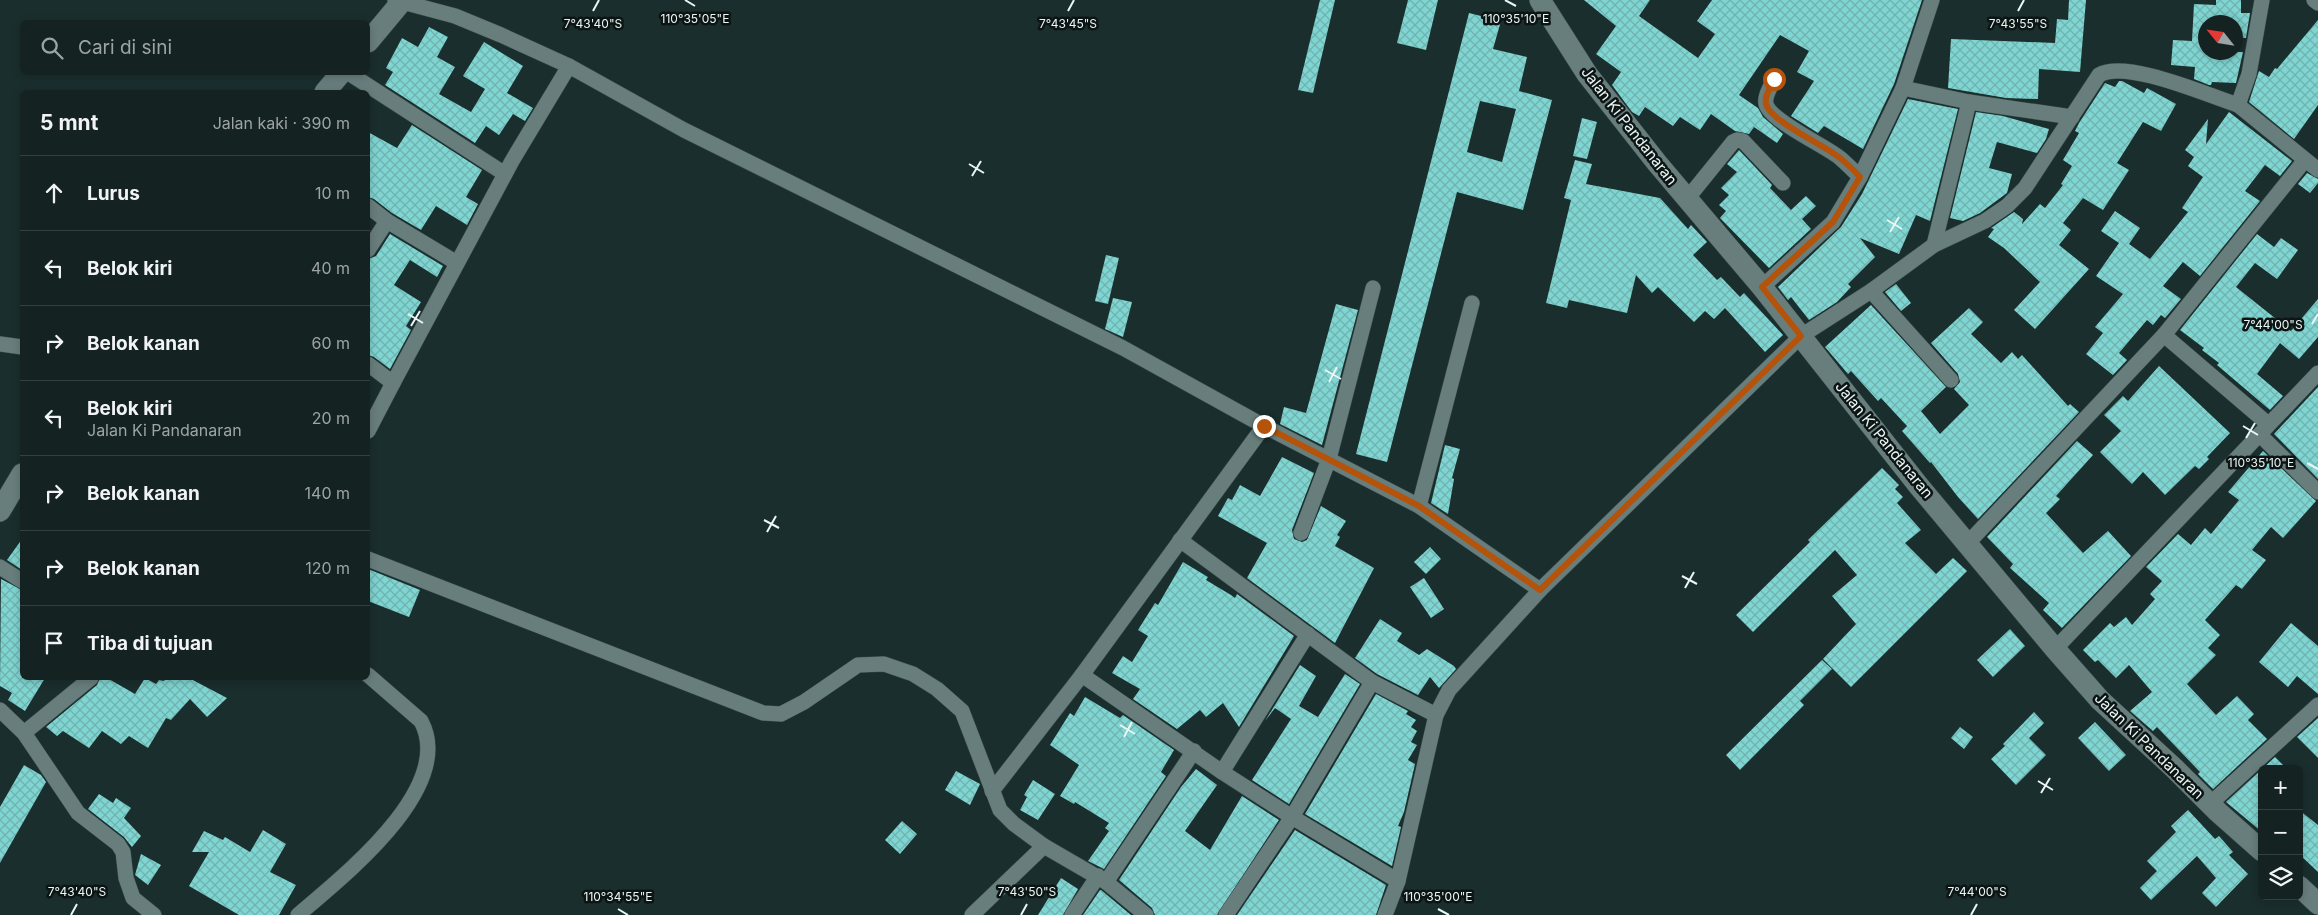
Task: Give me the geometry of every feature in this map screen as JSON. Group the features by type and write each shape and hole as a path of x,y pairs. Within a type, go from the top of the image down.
{"main road":[{"name":"Jalan Ki Pandanaran","path":"1540,0 1587,74 1687,199 1762,287 1918,485 2055,649 2100,700 2258,847"},
{"path":"370,39 400,1"},
{"path":"327,90 339,75"},
{"path":"0,511 20,477"},
{"path":"2303,890 2318,904"}],"street":[{"path":"1762,287 1833,222 1860,177 1903,88 1932,0"},
{"path":"2238,105 2249,74 2262,0"},
{"path":"2314,0 2318,3"},
{"path":"400,1 455,16 569,66 684,130 1123,348 1264,426 1419,506 1540,590"},
{"path":"370,427 505,174 569,66"},
{"path":"1385,915 1398,881 1436,715 1449,690 1540,590 1801,336 1871,292 1934,245 1985,221 2015,198 2025,188 2099,75 2116,69 2136,71 2238,105 2318,170"},
{"path":"352,75 505,174"},
{"path":"1774,79 1765,98 1766,106 1771,112 1792,128 1840,157 1860,177"},
{"path":"1903,88 1969,102 2072,117"},
{"path":"1934,245 1969,102"},
{"path":"1687,199 1733,142 1738,140 1743,140 1784,183"},
{"path":"1968,544 2164,335 2305,160"},
{"path":"370,208 388,221 457,263"},
{"path":"370,247 388,221"},
{"path":"1301,533 1329,459 1373,288"},
{"path":"1871,292 1951,380"},
{"path":"1419,506 1472,303"},
{"path":"2164,335 2264,430 2318,492"},
{"path":"0,344 20,347"},
{"path":"370,366 392,383"},
{"path":"2055,649 2318,373"},
{"path":"992,791 1082,675 1264,426"},
{"path":"1180,540 1372,682 1436,715"},
{"path":"370,560 763,713 781,714 804,702 858,665 884,664 913,674 937,689 962,711 984,764 1000,810 1014,824 1044,846 1102,879 1146,915"},
{"path":"0,567 20,581"},
{"path":"1222,772 1308,634"},
{"path":"1082,675 1222,772 1398,881"},
{"path":"298,915 358,864 381,841 403,812 428,761 430,748 426,731 421,721 370,677"},
{"path":"24,733 89,680"},
{"path":"1226,915 1292,817 1372,682"},
{"path":"2210,804 2318,705"},
{"path":"0,710 24,733 78,813 118,844 123,852 126,878 133,898 154,915"},
{"path":"1072,915 1102,879 1194,751"},
{"path":"972,915 1044,846"}],"building":[{"path":"1320,0 1335,0 1313,93 1298,90"},
{"path":"1408,0 1438,0 1426,50 1397,43"},
{"path":"1584,0 1650,0 1639,16 1698,58 1715,34 1697,21 1712,0 1922,0 1894,84 1863,149 1824,126 1818,133 1791,116 1814,81 1797,72 1809,51 1780,35 1739,95 1758,108 1763,117 1783,134 1777,143 1754,127 1749,134 1735,131 1711,114 1700,130 1680,117 1673,126 1645,107 1639,116 1632,112 1612,85 1621,72 1596,54 1616,26"},
{"path":"2069,0 2086,0 2080,72 2039,69 2038,99 2006,98 1948,88 1951,39 2055,43 2057,19 2068,20"},
{"path":"2216,0 2241,0 2241,13 2250,13 2246,38 2243,38 2243,15 2198,15 2198,60 2241,60 2236,83 2212,82 2209,85 2194,79 2195,67 2171,65 2173,40 2192,41 2194,4 2216,5"},
{"path":"1469,13 1501,21 1493,49 1527,57 1519,91 1552,100 1523,210 1457,192 1387,462 1356,454","holes":["1480,101 1516,109 1502,162 1467,152"]},
{"path":"2318,20 2318,105 2294,139 2249,102 2259,71 2269,77"},
{"path":"429,27 448,37 437,57 455,67 439,94 471,112 485,89 463,76 484,42 523,66 507,93 533,108 525,121 513,114 499,135 486,126 475,143 385,85 393,72 386,68 402,38 418,47"},
{"path":"2119,81 2144,93 2147,88 2176,104 2161,131 2143,122 2117,163 2129,170 2103,210 2083,198 2063,223 2071,230 2059,245 2089,269 2035,329 2014,310 2040,282 2004,248 1988,237 1994,229 1991,228 2014,212 2023,219 2022,224 2040,204 2045,208 2063,185 2061,184 2072,166 2063,160 2079,133 2075,131 2079,123 2105,83 2115,87"},
{"path":"1908,99 1958,109 1930,221 1916,215 1899,254 1860,238 1875,257 1848,284 1851,287 1837,302 1809,320 1791,297 1788,300 1778,287 1841,227 1862,194"},
{"path":"1976,112 2003,116 2049,129 2046,139 2037,153 1997,142 1989,168 2012,174 2007,193 1980,213 1963,221 1950,218"},
{"path":"2229,112 2292,161 2280,176 2265,165 2245,191 2260,201 2200,276 2183,262 2163,286 2181,299 2165,318 2161,315 2153,325 2147,320 2119,353 2127,360 2113,375 2086,354 2103,333 2095,327 2123,294 2096,276 2119,243 2101,231 2115,211 2140,228 2129,244 2150,259 2188,212 2182,208 2203,177 2188,166 2194,157 2185,150 2208,119 2206,144"},
{"path":"1582,118 1597,122 1587,159 1573,156"},
{"path":"412,125 482,170 466,197 478,204 467,225 436,206 421,230 370,198 370,133 397,148"},
{"path":"1739,150 1772,185 1770,188 1791,210 1806,196 1816,206 1802,219 1811,229 1769,268 1720,218 1726,211 1719,205 1729,195 1721,188 1737,172 1727,164"},
{"path":"1575,160 1592,164 1586,184 1660,198 1688,229 1691,225 1707,242 1693,255 1717,280 1721,277 1740,297 1744,293 1783,335 1765,352 1725,308 1714,319 1705,311 1694,322 1658,287 1652,293 1636,275 1627,313 1569,300 1567,308 1546,303 1571,200 1564,198"},
{"path":"2307,173 2318,179 2318,183 2310,193 2298,184"},
{"path":"390,234 443,266 437,277 410,260 394,285 421,302 406,326 411,330 390,369 370,356 370,258 376,256"},
{"path":"2257,234 2274,247 2281,238 2298,250 2277,279 2255,263 2236,287 2291,331 2318,299 2318,337 2299,359 2280,343 2257,374 2283,396 2270,410 2217,365 2219,363 2202,350 2204,348 2180,330"},
{"path":"1106,255 1119,258 1108,304 1095,301"},
{"path":"1896,284 1911,303 1901,311 1885,292"},
{"path":"1113,298 1132,302 1123,337 1105,329"},
{"path":"1336,304 1358,310 1322,445 1280,424 1284,407 1306,413"},
{"path":"1871,305 1946,387 1921,411 1940,434 1969,405 1954,389 1960,382 1958,374 1931,343 1969,308 1983,322 1971,334 2001,363 2012,352 2018,359 2022,355 2068,406 2070,404 2079,412 1978,519 1931,462 1902,431 1907,426 1881,398 1878,401 1851,371 1848,374 1825,347"},
{"path":"2159,366 2230,433 2207,457 2209,459 2199,469 2195,466 2165,495 2143,472 2132,484 2100,452 2121,431 2104,415 2123,396 2128,401"},
{"path":"2318,387 2318,479 2274,434"},
{"path":"2077,441 2093,455 2056,496 2060,499 2046,513 2083,553 2108,531 2131,556 2062,628 2043,610 2049,603 2010,568 2013,564 1987,537"},
{"path":"1445,445 1460,449 1452,478 1454,479 1448,514 1431,503"},
{"path":"2263,451 2316,501 2283,538 2271,527 2252,550 2266,560 2242,589 2236,585 2205,620 2220,635 2208,648 2216,655 2187,684 2216,715 2237,696 2254,714 2248,720 2267,739 2213,789 2198,774 2200,772 2157,727 2153,731 2130,711 2152,692 2129,665 2116,678 2098,660 2095,662 2083,650 2110,623 2114,627 2126,617 2132,625 2155,599 2150,594 2162,581 2146,567 2178,534 2191,545 2205,528 2211,534 2239,500 2228,492"},
{"path":"1282,457 1314,473 1292,530 1294,539 1302,542 1307,540 1321,506 1346,521 1337,535 1340,537 1335,546 1374,568 1335,643 1247,578 1267,543 1218,516 1228,498 1232,500 1240,485 1260,496"},
{"path":"1882,468 1899,485 1895,489 1903,497 1897,503 1921,530 1905,543 1936,574 1953,558 1967,571 1851,687 1823,659 1856,624 1832,596 1857,575 1835,550 1753,632 1736,615 1810,542 1808,540"},
{"path":"20,542 20,569 7,560"},
{"path":"1430,547 1441,559 1426,574 1414,562"},
{"path":"1183,562 1208,577 1206,580 1235,598 1237,594 1294,636 1239,727 1223,703 1206,717 1200,710 1177,729 1133,699 1140,689 1112,673 1123,656 1132,662 1148,636 1138,630 1155,603 1158,605"},
{"path":"370,570 420,590 409,617 370,602"},
{"path":"1424,578 1444,609 1431,618 1410,587"},
{"path":"1,579 20,589 20,680 44,680 25,711 8,700 12,693 0,686"},
{"path":"1380,619 1402,633 1397,641 1419,655 1427,649 1456,669 1439,688 1430,677 1418,695 1377,674 1355,658"},
{"path":"2291,623 2318,646 2318,694 2297,676 2288,687 2259,662"},
{"path":"2010,629 2025,646 1993,677 1977,660"},
{"path":"1822,660 1832,669 1800,701 1804,705 1740,770 1726,755"},
{"path":"1300,665 1316,676 1299,706 1318,717 1345,674 1360,684 1289,804 1252,780 1291,719 1275,708 1265,721"},
{"path":"99,680 110,680 135,694 144,680 149,680 156,684 159,680 193,680 227,698 207,717 190,699 171,720 166,718 148,748 129,736 121,744 102,731 89,748 63,731 57,736 46,727 97,685"},
{"path":"1376,694 1408,711 1406,714 1416,720 1411,727 1417,731 1411,742 1417,745 1408,760 1415,764 1404,812 1398,826 1401,827 1392,866 1305,814"},
{"path":"1085,697 1120,718 1123,715 1174,750 1161,772 1166,776 1104,869 1088,861 1109,831 1105,828 1109,823 1075,802 1074,804 1060,796 1079,765 1050,745 1070,713 1074,716"},
{"path":"2034,712 2044,723 2029,738 2046,755 2016,785 1991,759 2005,746 2003,744"},
{"path":"2318,718 2318,758 2297,737"},
{"path":"2095,722 2126,755 2109,771 2078,738"},
{"path":"1960,727 1973,737 1964,749 1951,738"},
{"path":"2275,757 2283,765 2266,765"},
{"path":"24,765 41,775 46,782 0,863 0,807"},
{"path":"1196,769 1217,785 1185,831 1210,850 1242,796 1279,820 1217,915 1155,915 1152,908 1119,880 1181,787"},
{"path":"956,771 980,784 970,805 945,790"},
{"path":"2258,773 2258,829 2226,802"},
{"path":"1033,780 1055,794 1038,820 1020,810 1027,797 1024,795"},
{"path":"99,794 113,803 116,798 131,808 124,818 141,836 132,847 124,837 88,809"},
{"path":"2188,810 2215,839 2219,836 2233,852 2229,855 2248,874 2216,907 2202,893 2216,878 2197,856 2151,900 2140,888 2157,871 2147,861 2176,832 2171,826"},
{"path":"2303,813 2318,825 2318,872 2303,858"},
{"path":"902,821 917,834 900,854 885,840"},
{"path":"263,830 286,844 270,872 296,885 279,915 239,915 189,886 209,852 192,852 204,831 223,840 225,837 250,852"},
{"path":"1295,830 1386,885 1376,915 1237,915"},
{"path":"141,854 161,865 148,885 135,875"},
{"path":"1061,878 1078,889 1063,915 1038,915"},
{"path":"1101,890 1131,915 1083,915"}],"route":[{"path":"1264,426 1419,506 1540,590 1801,336 1762,287 1833,222 1846,204 1860,177 1840,157 1792,128 1771,112 1766,106 1765,98 1774,79"}]}
